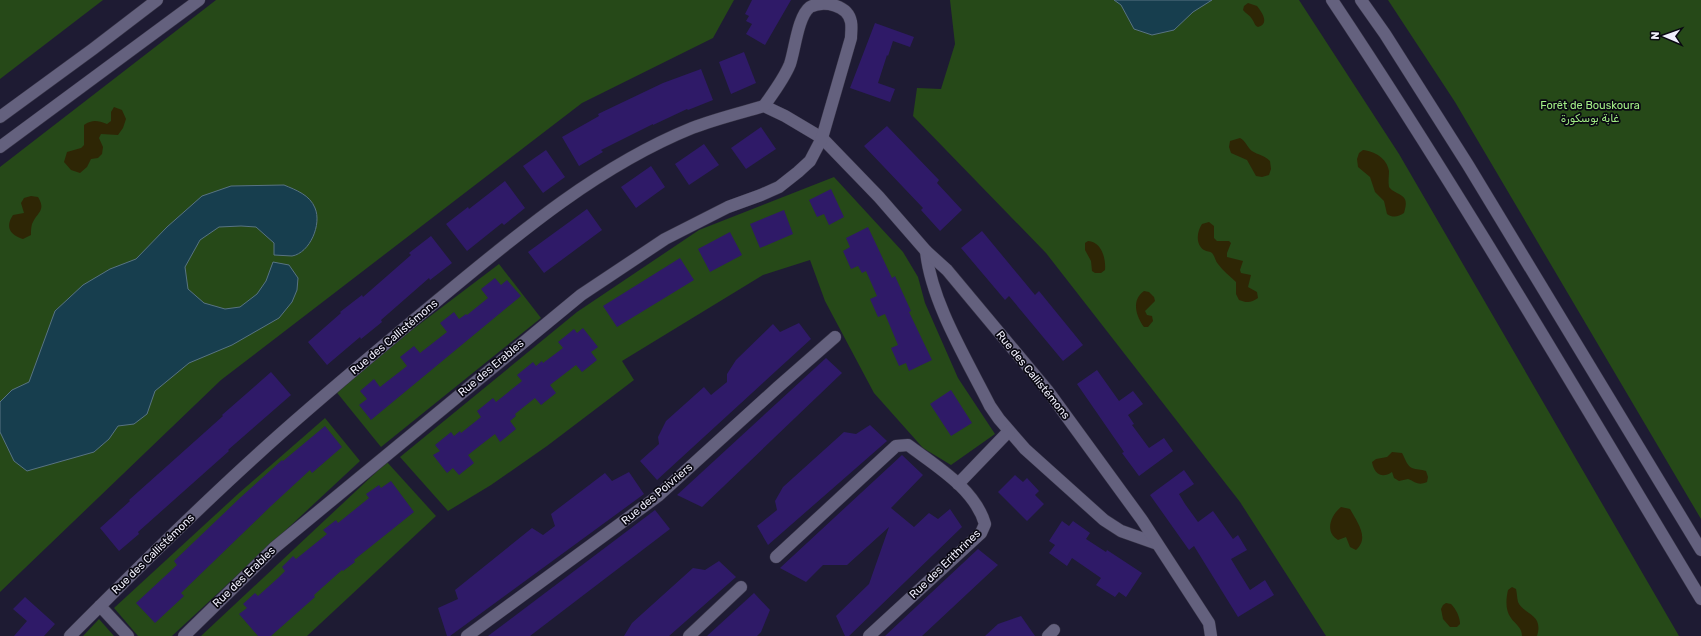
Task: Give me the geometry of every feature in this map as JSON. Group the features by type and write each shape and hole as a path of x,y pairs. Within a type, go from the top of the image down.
{"street":[{"path":"0,117 157,0"},
{"path":"0,147 199,0"},
{"path":"1332,0 1379,70 1501,267 1701,599"},
{"path":"1362,0 1468,164 1701,550"},
{"path":"764,106 782,80 789,65 804,14 810,6 821,2 838,4 849,16 852,23 851,38 822,138"},
{"name":"Rue des Callistémons","path":"70,636 160,547 257,455 332,389 536,220 619,165 664,141 693,128 764,106 786,116 822,138 879,197 926,251 947,270 1048,391 1142,520 1209,623 1212,636"},
{"name":"Rue des Erables","path":"184,636 274,548 581,295 671,235 728,207 762,195 779,187 810,162 822,138"},
{"path":"926,251 927,262 947,322 990,406 1009,431 1026,449 1104,520 1121,531 1155,542"},
{"name":"Rue des Poivriers","path":"467,636 658,496 778,387 836,337"},
{"path":"958,484 1009,431"},
{"name":"Rue des Erithrines","path":"776,557 896,446 908,445 958,484 980,511 985,524 981,533 869,636"},
{"path":"689,636 741,587"},
{"path":"100,606 128,636"}],"green space":[{"path":"0,0 103,0 0,79"},
{"path":"216,0 734,0 713,38 582,103 221,380 0,592 0,167"},
{"path":"950,0 1299,0 1399,154 1679,636 1326,636 1240,502 1046,253 913,116 917,88 941,89 955,44"},
{"name":"Forêt de Bouskoura غابة بوسكورة","path":"1388,0 1701,0 1701,519 1455,102"},
{"path":"834,177 903,252 918,277 925,303 958,378 995,434 951,465 923,448 874,393 825,301 810,260 763,275 622,361 634,380 547,446 491,485 448,511 400,457 577,312 699,230"},
{"path":"499,264 541,318 381,447 334,389"},
{"path":"325,418 360,461 172,636 138,636 114,608 239,493"},
{"path":"387,462 436,516 307,636 201,636"},
{"path":"99,619 114,636 83,636"}],"sand":[{"path":"1248,3 1257,6 1261,11 1264,18 1264,23 1262,25 1258,27 1255,25 1251,18 1243,10 1244,6"},
{"path":"114,107 122,110 126,119 123,128 118,135 101,134 99,138 103,147 102,154 98,158 91,159 87,167 80,173 71,170 64,162 67,152 81,148 84,145 84,125 96,121 107,124 111,121 111,112"},
{"path":"1240,138 1252,151 1266,157 1270,161 1271,169 1269,175 1262,177 1256,176 1247,160 1231,153 1229,147 1230,141"},
{"path":"1363,150 1376,154 1386,162 1389,171 1389,187 1402,196 1406,201 1404,213 1396,216 1387,214 1384,201 1375,192 1370,177 1358,167 1357,159 1359,153"},
{"path":"31,196 38,197 41,208 32,223 31,235 23,239 12,233 9,223 13,215 24,213 21,203 24,198"},
{"path":"1209,222 1214,226 1214,238 1217,241 1229,241 1231,243 1227,257 1243,261 1240,270 1241,273 1251,275 1248,287 1257,292 1258,298 1256,300 1244,302 1239,300 1236,294 1236,282 1220,267 1212,253 1204,250 1199,244 1198,234 1200,227 1202,224"},
{"path":"1088,241 1097,244 1104,256 1105,270 1101,273 1095,273 1092,271 1091,261 1085,250 1085,243"},
{"path":"1144,291 1149,292 1154,297 1155,301 1145,311 1147,315 1152,316 1153,321 1148,327 1144,327 1141,323 1136,308 1137,299"},
{"path":"1392,452 1402,453 1410,467 1426,471 1428,477 1427,482 1419,484 1408,479 1399,481 1394,478 1392,472 1385,475 1379,474 1375,470 1372,462 1376,459 1387,457"},
{"path":"1341,507 1350,509 1361,530 1362,540 1356,550 1350,547 1346,537 1338,540 1331,533 1330,524 1334,514"},
{"path":"1512,587 1516,589 1518,602 1524,610 1536,619 1538,623 1537,636 1522,636 1520,628 1509,615 1506,604 1508,590"},
{"path":"1446,603 1451,604 1455,608 1460,624 1457,627 1450,627 1443,619 1441,609"}],"water":[{"path":"1114,0 1212,0 1193,12 1174,30 1152,35 1134,29 1121,5"},
{"path":"284,185 306,196 313,203 317,215 316,229 313,237 309,244 298,254 292,256 274,255 274,243 256,227 219,227 200,240 185,267 188,289 204,303 225,309 240,307 257,294 266,281 273,262 289,265 298,278 297,290 292,302 279,318 232,345 189,363 155,391 147,414 134,424 118,426 109,439 94,452 27,471 14,461 0,432 0,402 12,390 29,382 55,311 83,285 110,269 136,259 167,227 202,196 231,186"}],"building":[{"path":"752,0 791,0 765,45 746,34 752,24 746,21 749,16 745,14"},
{"path":"875,23 914,37 910,47 893,41 888,56 887,55 878,83 895,89 890,102 850,88"},
{"path":"744,52 756,83 731,94 719,62"},
{"path":"701,69 713,100 688,110 687,109 653,124 601,150 603,152 579,166 562,137 599,116 598,114 663,83"},
{"path":"887,126 939,180 937,183 962,210 940,231 921,210 923,208 864,146"},
{"path":"761,127 776,149 746,169 731,148"},
{"path":"704,144 719,165 689,185 675,164"},
{"path":"546,150 565,177 543,193 523,166"},
{"path":"651,166 665,187 636,208 621,187"},
{"path":"505,181 525,208 504,225 502,223 467,251 446,224 468,207 469,209"},
{"path":"831,189 844,217 829,225 824,214 817,217 809,200"},
{"path":"587,209 602,230 544,273 528,252"},
{"path":"784,210 793,234 760,248 750,224"},
{"path":"868,227 892,278 895,276 911,311 909,312 932,360 909,371 906,363 899,366 891,348 898,345 885,314 878,317 870,299 877,296 866,271 862,273 858,266 851,269 843,251 850,247 846,238"},
{"path":"982,231 1035,295 1039,291 1083,345 1063,361 1009,296 1005,300 961,248"},
{"path":"730,232 742,255 710,272 698,249"},
{"path":"431,236 452,263 430,280 429,278 381,320 382,322 361,339 360,337 327,365 308,342 341,313 340,312 362,295 363,297 411,255 409,253"},
{"path":"680,258 694,280 617,327 603,306"},
{"path":"495,278 501,285 507,280 521,296 371,420 359,405 367,399 360,391 374,379 380,387 407,366 400,357 414,346 420,353 447,332 440,323 454,312 459,319 466,314 467,315 488,298 481,289"},
{"path":"799,323 811,339 657,480 640,461 659,444 658,437 666,421 704,387 711,395 727,382 727,374 736,360 773,324 780,332"},
{"path":"583,328 598,347 591,352 597,360 582,372 576,365 550,385 556,393 541,405 535,398 515,414 516,416 510,421 516,429 500,442 495,434 468,455 474,463 459,475 453,468 447,473 433,455 440,451 435,445 451,432 454,436 460,431 461,433 481,417 477,411 493,398 496,402 522,381 517,375 533,362 536,366 542,361 543,363 563,348 558,342 574,329 577,333"},
{"path":"826,358 842,373 702,507 677,495"},
{"path":"1097,370 1119,401 1133,391 1143,404 1128,415 1134,424 1132,425 1149,448 1164,438 1173,451 1139,476 1122,453 1124,452 1077,384"},
{"path":"271,372 291,395 228,450 229,451 138,532 139,534 119,551 100,528 223,416 222,415"},
{"path":"951,390 972,423 951,436 930,404"},
{"path":"870,425 887,441 768,545 757,526 777,510 775,501 783,487 844,432 856,434"},
{"path":"325,426 342,447 312,473 310,470 271,506 181,593 184,596 155,623 136,603 177,565 174,561 241,497 282,460 283,461"},
{"path":"902,455 923,475 891,508 914,527 929,513 938,519 950,509 962,527 849,636 845,636 836,616 869,584 889,527 847,565 823,565 806,582 780,568"},
{"path":"1184,470 1194,484 1179,494 1185,504 1198,522 1213,511 1233,539 1238,535 1247,550 1231,559 1237,569 1250,590 1265,580 1274,595 1238,617 1194,546 1189,550 1150,495"},
{"path":"629,472 644,494 450,636 447,636 438,608 458,599 455,590 532,528 543,535 555,526 551,514 605,473 612,481"},
{"path":"1015,475 1023,482 1027,478 1039,491 1035,495 1044,504 1027,521 998,492"},
{"path":"391,481 414,512 354,560 355,562 343,571 342,570 314,595 315,597 271,636 258,636 239,614 247,608 243,604 255,593 258,596 278,578 285,571 282,567 293,556 296,559 327,534 323,530 336,520 338,523 369,498 366,494 379,485 381,488"},
{"path":"655,510 670,529 530,636 488,636"},
{"path":"1062,521 1069,526 1073,521 1090,533 1086,539 1106,552 1107,550 1142,573 1126,597 1119,592 1115,597 1096,585 1101,578 1072,558 1067,566 1049,553 1055,545 1049,541"},
{"path":"978,549 998,565 922,636 885,636"},
{"path":"719,561 736,577 669,636 624,636 632,623 693,568 705,570"},
{"path":"754,593 770,610 761,632 757,636 707,636"},
{"path":"25,597 55,624 44,636 14,636 27,621 13,609"},
{"path":"1021,616 1035,636 985,636 998,624"}]}
